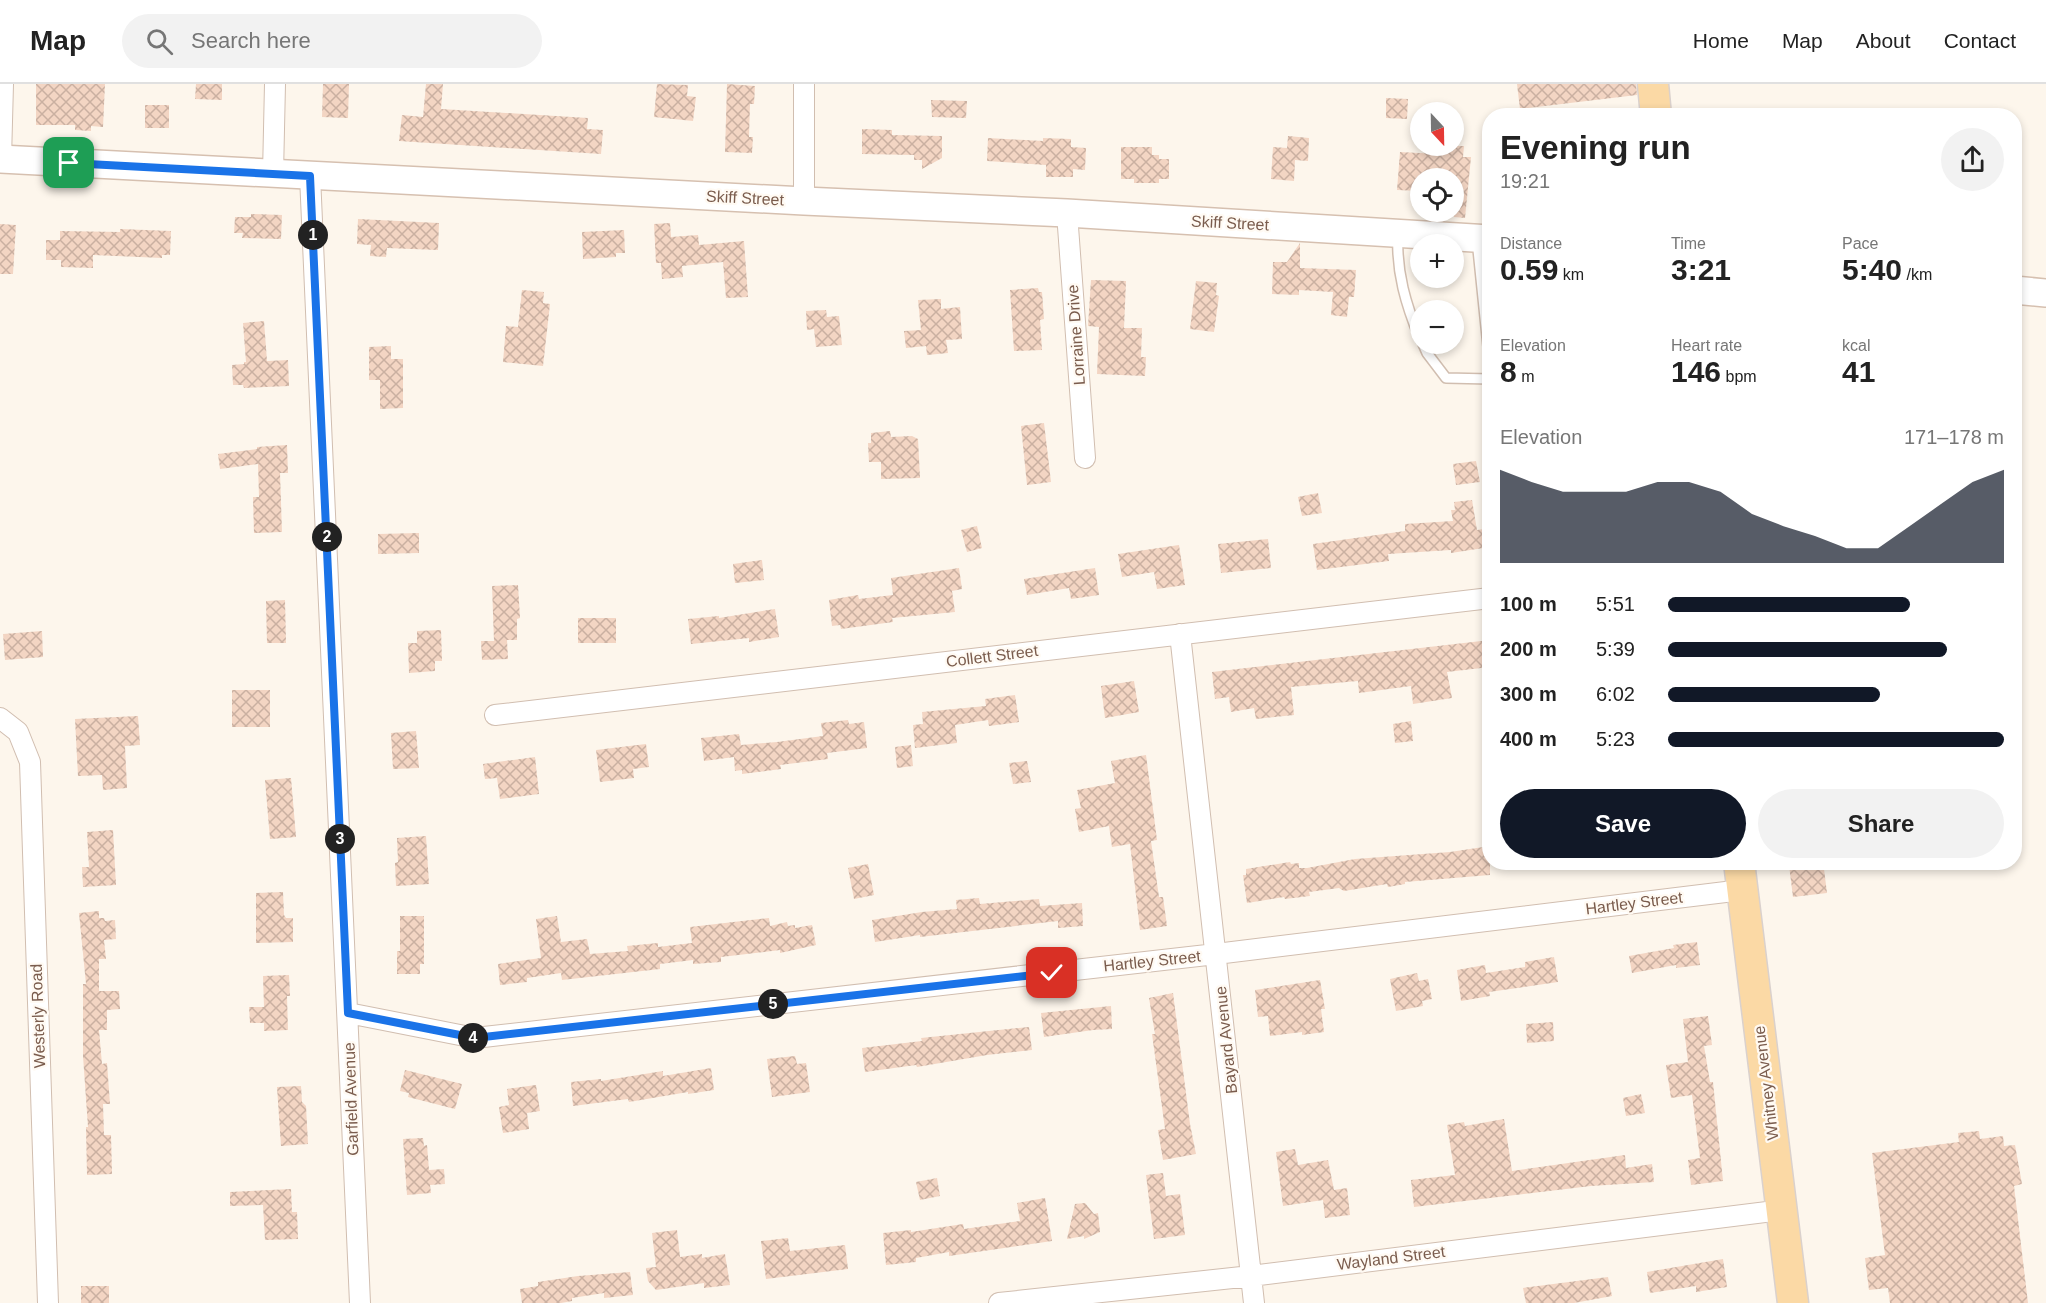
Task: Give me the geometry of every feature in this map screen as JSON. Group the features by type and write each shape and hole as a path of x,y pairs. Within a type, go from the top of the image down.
{"main road":[{"path":"1653,84 1655,108"},
{"name":"Skiff Street","path":"0,159 1067,213 1482,238"},
{"path":"2022,291 2046,293"},
{"name":"Whitney Avenue","path":"1741,876 1794,1303"}],"street":[{"path":"0,159 3,84"},
{"path":"273,174 275,84"},
{"path":"804,84 804,201"},
{"name":"Garfield Avenue","path":"310,176 360,1303"},
{"name":"Lorraine Drive","path":"1067,213 1085,458"},
{"name":"Collett Street","path":"495,715 1482,599"},
{"name":"Bayard Avenue","path":"1180,634 1254,1303"},
{"name":"Westerly Road","path":"0,718 18,732 30,762 48,1303"},
{"name":"Hartley Street","path":"348,1013 475,1038 1216,954 1741,876"},
{"name":"Wayland Street","path":"999,1303 1251,1276 1782,1210"}],"lane":[{"path":"1398,233 1399,272 1410,314"},
{"path":"1428,354 1446,378 1482,379"}],"building":[{"path":"36,84 105,84 103,127 91,126 91,131 75,130 75,125 36,125"},
{"path":"196,84 222,84 222,100 195,99"},
{"path":"323,84 349,84 348,118 322,117"},
{"path":"426,84 443,84 441,109 588,118 587,129 603,130 601,154 399,141 402,115 423,117"},
{"path":"657,84 688,85 687,96 696,97 693,121 654,117"},
{"path":"727,84 755,86 754,104 750,104 749,137 753,137 752,153 725,152"},
{"path":"1517,84 1636,84 1637,95 1520,108"},
{"path":"1386,98 1408,99 1407,119 1386,118"},
{"path":"931,100 967,101 966,118 932,117"},
{"path":"145,105 169,105 169,128 145,128"},
{"path":"862,129 892,130 892,135 942,136 942,158 922,169 922,160 914,160 914,155 862,154"},
{"path":"1288,136 1309,138 1308,161 1295,160 1294,181 1271,179 1273,147 1287,148"},
{"path":"988,138 1043,141 1043,138 1071,139 1071,147 1086,148 1085,170 1073,169 1073,177 1046,177 1046,165 987,161"},
{"path":"1121,147 1152,147 1152,155 1159,155 1159,159 1169,159 1169,179 1159,179 1159,183 1134,183 1134,179 1121,179"},
{"path":"1400,152 1410,153 1410,156 1471,157 1465,218 1464,168 1410,168 1410,191 1397,190"},
{"path":"251,214 282,215 281,239 242,238 243,233 234,233 235,217 251,217"},
{"path":"358,219 439,223 438,250 387,248 386,257 370,256 371,245 357,244"},
{"path":"670,223 671,237 698,235 699,245 744,241 748,297 726,298 723,262 682,266 683,277 662,279 661,263 656,263 654,224"},
{"path":"0,224 16,225 13,274 0,274"},
{"path":"120,229 171,231 170,255 162,255 162,258 93,255 93,268 61,267 61,260 46,260 46,240 60,240 60,231 120,232"},
{"path":"624,230 625,253 616,253 616,257 583,259 582,232"},
{"path":"1300,243 1300,268 1356,270 1354,297 1349,297 1347,317 1331,315 1333,292 1299,290 1299,295 1272,294 1273,262 1287,262"},
{"path":"1091,280 1126,281 1124,328 1142,328 1141,357 1146,357 1145,376 1097,374 1099,327 1088,326"},
{"path":"1196,281 1217,283 1216,295 1219,296 1214,332 1190,329"},
{"path":"1038,288 1039,292 1042,292 1044,319 1040,320 1042,350 1014,351 1010,290"},
{"path":"522,290 544,292 543,303 550,304 543,366 503,362 506,326 518,327"},
{"path":"941,299 941,309 960,307 962,339 946,340 948,353 927,355 926,346 906,348 904,331 921,330 918,300"},
{"path":"826,310 827,317 839,316 842,345 816,347 814,329 807,330 806,311"},
{"path":"264,321 267,361 288,360 289,386 244,388 243,385 233,385 232,365 246,362 243,323"},
{"path":"391,346 391,359 403,359 403,408 380,409 380,380 369,380 369,347"},
{"path":"1044,423 1051,482 1027,485 1021,426"},
{"path":"890,431 891,437 912,436 918,439 920,478 881,479 881,462 869,462 868,443 871,443 871,433"},
{"path":"287,445 288,473 280,473 282,532 254,533 253,497 259,497 258,464 220,469 218,454 257,449 257,447"},
{"path":"1476,461 1480,482 1456,485 1453,464"},
{"path":"1318,493 1322,513 1302,516 1298,497"},
{"path":"1472,500 1477,530 1482,529 1482,548 1451,553 1451,550 1388,554 1389,561 1317,570 1313,544 1405,531 1405,524 1453,521 1451,510 1455,510 1454,502"},
{"path":"977,526 982,548 967,552 961,530"},
{"path":"419,533 419,553 378,554 378,534"},
{"path":"1268,539 1271,568 1221,573 1218,544"},
{"path":"1179,545 1185,585 1157,589 1154,572 1122,577 1118,554"},
{"path":"762,560 764,580 735,583 733,564"},
{"path":"959,568 962,589 952,591 955,612 892,618 893,622 841,629 840,625 832,626 829,600 858,595 859,599 893,595 891,578"},
{"path":"1095,568 1099,595 1071,599 1069,588 1027,595 1024,579"},
{"path":"518,585 520,618 517,619 517,640 507,640 508,659 482,660 481,641 494,641 492,586"},
{"path":"285,600 286,643 267,643 266,601"},
{"path":"775,609 779,637 749,642 749,638 691,644 688,619 719,616 719,618"},
{"path":"578,618 616,618 616,643 578,643"},
{"path":"441,630 442,661 435,661 435,671 409,673 408,643 417,643 417,631"},
{"path":"42,631 43,657 5,660 3,634"},
{"path":"1482,641 1482,668 1447,672 1452,698 1413,704 1411,686 1359,693 1358,681 1291,687 1294,715 1256,719 1254,708 1231,712 1229,697 1215,699 1212,672"},
{"path":"1134,681 1139,712 1105,718 1101,686"},
{"path":"232,690 270,690 270,727 232,727"},
{"path":"1015,695 1019,722 989,726 988,720 955,725 957,743 915,748 913,725 923,724 922,712 986,706 985,699"},
{"path":"138,716 140,745 125,746 127,788 103,790 102,775 78,776 75,719"},
{"path":"848,720 849,724 864,722 867,748 827,753 828,759 780,765 781,769 742,774 742,770 735,771 734,757 704,761 701,738 739,734 741,745 777,742 823,736 821,723"},
{"path":"1411,721 1413,741 1395,743 1393,724"},
{"path":"416,731 419,768 393,769 391,733"},
{"path":"646,744 649,767 633,769 634,778 600,782 596,750"},
{"path":"911,745 913,766 897,768 895,747"},
{"path":"1146,755 1157,840 1151,841 1159,897 1163,897 1167,926 1140,930 1130,844 1112,847 1109,826 1079,832 1075,809 1081,808 1077,790 1115,783 1111,761"},
{"path":"535,757 539,794 500,799 497,778 485,779 483,764"},
{"path":"1027,761 1031,782 1013,784 1009,763"},
{"path":"291,778 296,837 270,839 265,780"},
{"path":"113,830 116,885 83,887 82,867 89,867 87,832"},
{"path":"426,836 429,884 396,886 397,838"},
{"path":"1482,847 1482,870 1490,870 1490,875 1405,882 1405,884 1388,887 1387,884 1344,891 1339,888 1309,892 1310,896 1285,899 1284,897 1247,903 1243,875 1246,875 1246,869 1290,862 1291,864 1299,863 1299,868 1307,868 1355,859 1450,852"},
{"path":"868,864 874,895 854,899 848,868"},
{"path":"1790,870 1824,870 1827,893 1793,897"},
{"path":"283,892 284,915 286,918 293,918 293,942 256,943 256,893"},
{"path":"979,898 980,904 1039,899 1040,906 1082,903 1083,926 1058,928 1058,921 920,937 920,935 875,942 872,920 957,909 956,900"},
{"path":"99,911 99,918 104,918 105,921 115,920 116,939 104,940 106,959 99,959 99,991 119,991 120,1009 107,1010 107,1030 99,1030 102,1064 107,1063 110,1104 103,1104 104,1135 111,1135 112,1174 87,1175 86,1127 88,1127 83,1056 83,984 86,984 79,913"},
{"path":"400,916 424,916 424,964 420,964 420,974 397,974 397,951 400,951"},
{"path":"557,916 561,942 587,939 590,954 628,951 627,946 658,943 658,947 692,943 690,927 769,918 770,926 787,922 788,926 795,925 795,928 812,925 816,945 780,953 780,950 721,957 721,962 693,964 693,960 660,964 660,969 562,980 561,973 527,978 527,982 500,985 498,964 541,958 536,919"},
{"path":"1697,942 1700,965 1676,968 1676,965 1632,973 1629,956 1674,948 1673,945"},
{"path":"1554,957 1558,982 1489,992 1490,996 1461,1001 1457,970 1485,965 1486,973 1525,967 1525,962"},
{"path":"1417,973 1419,981 1428,979 1432,999 1422,1001 1423,1006 1396,1011 1390,979"},
{"path":"289,975 288,1030 264,1031 264,1023 250,1023 249,1007 264,1007 263,976"},
{"path":"1320,980 1325,1009 1321,1009 1324,1032 1270,1036 1268,1016 1258,1017 1255,990"},
{"path":"1173,993 1196,1154 1163,1160 1158,1130 1165,1129 1149,998"},
{"path":"1111,1006 1112,1029 1044,1037 1041,1013"},
{"path":"1708,1016 1712,1045 1704,1046 1710,1082 1713,1082 1723,1181 1691,1185 1688,1160 1700,1158 1692,1095 1671,1098 1666,1065 1688,1062 1683,1019"},
{"path":"1553,1022 1554,1041 1527,1043 1526,1024"},
{"path":"1029,1027 1032,1050 917,1067 916,1065 865,1072 862,1048 922,1041 921,1038"},
{"path":"795,1056 797,1064 806,1063 810,1092 772,1097 767,1059"},
{"path":"711,1068 714,1090 629,1102 628,1099 573,1106 571,1082 601,1079 601,1081 663,1071 663,1076"},
{"path":"405,1070 462,1084 455,1109 408,1097 409,1093 400,1091"},
{"path":"536,1085 540,1111 527,1113 529,1129 503,1133 499,1107 509,1105 507,1089"},
{"path":"301,1086 302,1102 306,1106 308,1144 281,1146 277,1087"},
{"path":"1641,1094 1645,1113 1626,1116 1623,1098"},
{"path":"1504,1119 1512,1171 1625,1155 1626,1168 1652,1164 1654,1182 1591,1186 1414,1207 1411,1180 1455,1175 1447,1125 1464,1122 1465,1126"},
{"path":"1979,1131 1980,1139 2003,1136 2004,1146 2015,1145 2022,1184 2014,1186 2028,1303 1890,1303 1888,1288 1869,1290 1865,1258 1885,1255 1872,1153 1959,1142 1958,1133"},
{"path":"423,1138 424,1146 427,1145 429,1170 444,1169 445,1184 430,1185 431,1193 407,1195 403,1139"},
{"path":"1295,1149 1298,1165 1328,1160 1334,1190 1347,1188 1350,1215 1325,1218 1323,1200 1283,1206 1276,1152"},
{"path":"1163,1173 1166,1196 1180,1194 1185,1235 1154,1239 1146,1175"},
{"path":"937,1178 940,1196 920,1200 916,1182"},
{"path":"291,1189 292,1212 297,1212 298,1239 265,1240 263,1205 230,1206 230,1192"},
{"path":"1045,1198 1052,1241 949,1256 949,1252 916,1258 916,1262 886,1265 883,1233 911,1230 911,1232 963,1224 964,1229 1020,1221 1017,1203"},
{"path":"1085,1203 1094,1214 1098,1213 1100,1232 1084,1239 1084,1236 1067,1239 1075,1204"},
{"path":"677,1230 680,1257 702,1254 702,1258 725,1254 730,1285 704,1288 704,1283 656,1290 648,1281 646,1268 656,1267 652,1233"},
{"path":"788,1238 790,1251 845,1245 848,1269 766,1279 761,1241"},
{"path":"1723,1259 1727,1287 1696,1292 1696,1286 1650,1293 1647,1272"},
{"path":"630,1272 633,1295 604,1298 604,1293 572,1298 572,1301 561,1303 522,1303 520,1289 538,1286 538,1282"},
{"path":"1608,1277 1612,1296 1574,1303 1526,1303 1523,1288"},
{"path":"81,1286 109,1286 109,1303 81,1303"}],"route":[{"path":"69,163 310,176 348,1013 475,1038 1052,973"}]}
